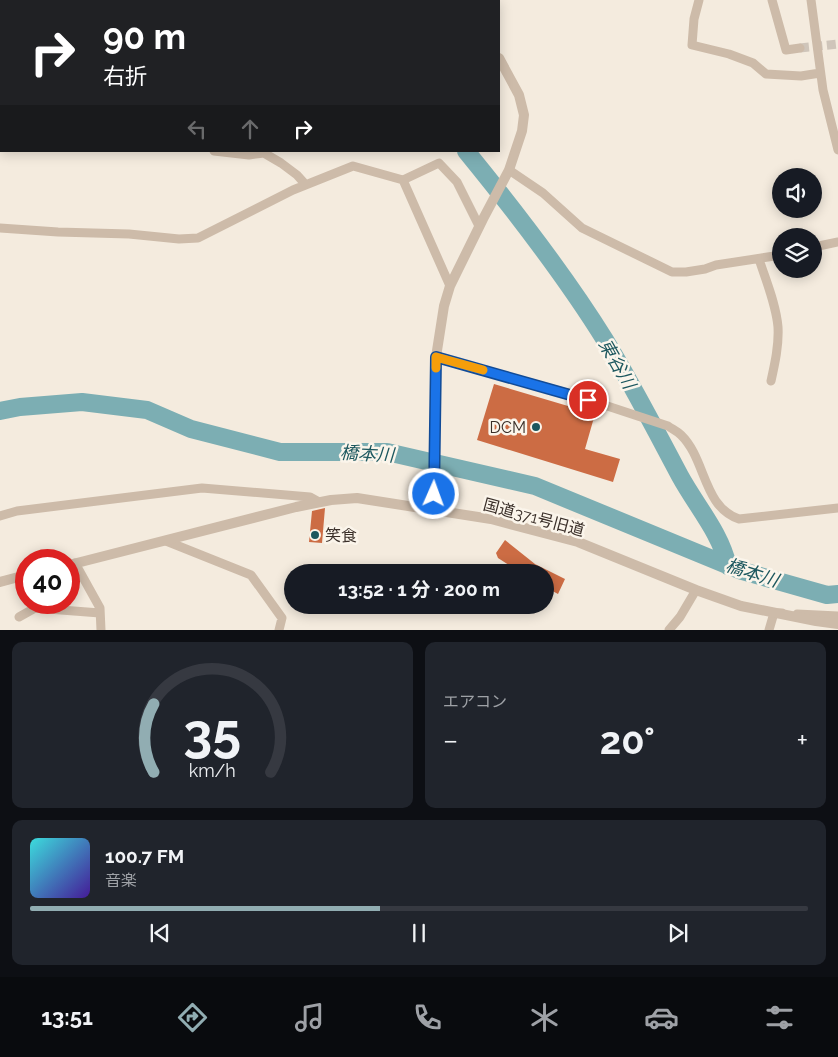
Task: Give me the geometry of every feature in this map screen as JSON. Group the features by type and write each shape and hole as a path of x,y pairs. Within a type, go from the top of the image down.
{"street":[{"path":"699,0 694,19 692,45 729,54 753,63 766,74 801,76 820,73"},
{"path":"772,0 786,50 800,48"},
{"path":"811,0 823,90 838,150"},
{"path":"433,509 436,357 444,306 450,286 481,222 507,175 522,130 524,116 519,96 500,60"},
{"path":"223,152 249,155 264,153 281,162 306,185"},
{"path":"0,228 129,234 179,239 198,238 306,185 353,166 403,180 439,163 457,182 481,222"},
{"path":"507,175 543,192 582,228 672,272 686,272 716,265 772,257"},
{"path":"403,180 450,286"},
{"path":"822,245 838,242"},
{"path":"759,259 774,303 778,326 776,360 771,381"},
{"path":"436,357 572,394 621,412 668,426 680,434 689,445 715,500 722,510 730,516 739,519 838,508"},
{"path":"0,516 17,511 202,488 310,497 319,502"},
{"name":"国道371号旧道","path":"80,562 319,502 357,498 433,509 517,525 578,542 696,590 741,606 838,624"},
{"path":"166,541 251,575 282,618 279,630"},
{"path":"80,577 100,608 101,630"},
{"path":"0,582 15,578"},
{"path":"669,630 680,617 696,590"},
{"path":"19,617 34,608 100,613"},
{"path":"769,630 774,613 838,616"}],"building":[{"name":"DCM","path":"494,384 595,414 585,449 620,459 613,482 477,440"},
{"path":"325,508 322,543 309,542 312,511"},
{"path":"505,540 535,564 507,564 498,558 496,553"},
{"path":"554,574 565,579 558,594 554,592"}],"waterway":[{"name":"東谷川","path":"467,152 538,243 573,291 605,340 680,476 720,542 728,566"},
{"name":"橋本川","path":"0,411 20,407 82,402 147,410 191,429 280,452 387,452 535,486 739,570 827,595 838,594"}],"tunnel":[{"path":"800,48 838,44"}],"slow traffic":[{"path":"436,368 436,357 483,370"}],"place":[{"name":"DCM","path":"536,427"},
{"name":"笑食","path":"315,535"}],"route":[{"path":"434,494 436,357 588,400"}]}
